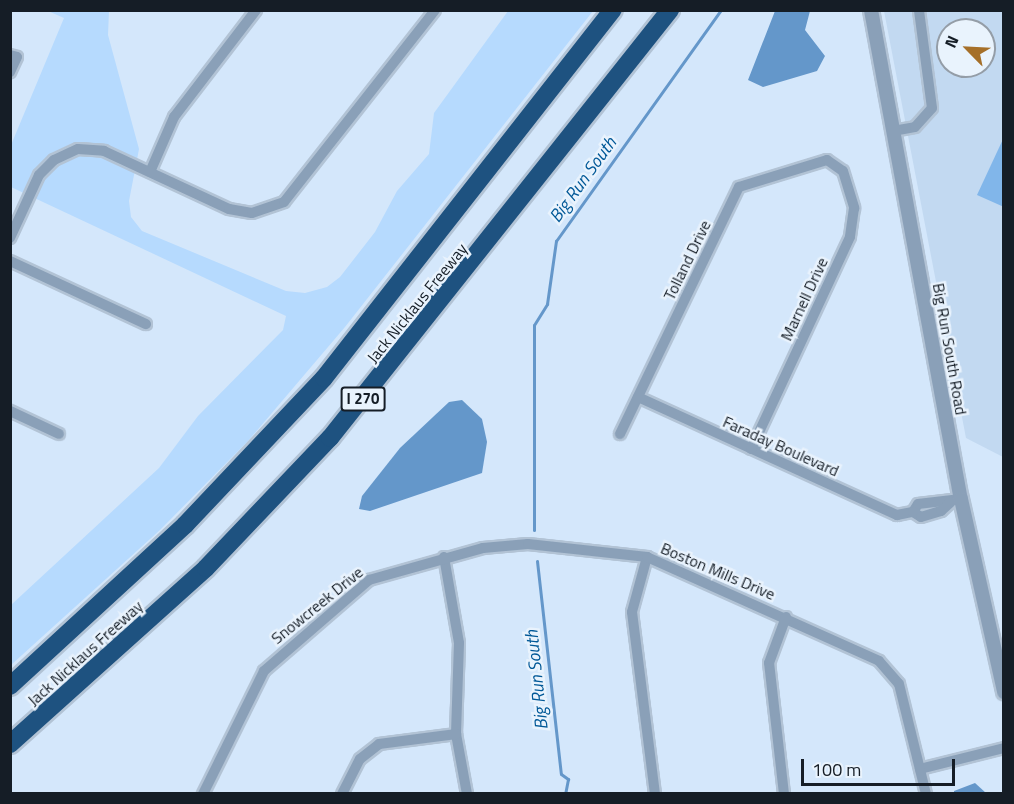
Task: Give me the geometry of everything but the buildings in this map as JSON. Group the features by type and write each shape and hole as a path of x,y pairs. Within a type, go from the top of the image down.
{"highway":[{"name":"Jack Nicklaus Freeway","path":"10,686 185,525 324,378 613,10"},
{"name":"Jack Nicklaus Freeway","path":"10,744 126,645 322,446 475,262 670,10"}],"street":[{"path":"150,172 174,117 256,10"},
{"path":"10,238 39,175 66,153 104,151 229,209 252,213 284,202 435,10"},
{"name":"Big Run South Road","path":"871,10 956,500 1004,692"},
{"path":"893,131 915,128 932,108 919,10"},
{"path":"10,55 17,57 10,72"},
{"name":"Tolland Drive","path":"620,434 739,187 821,159 832,162"},
{"name":"Marnell Drive","path":"751,449 850,237 854,208 843,171 832,162"},
{"path":"10,261 146,324"},
{"name":"Faraday Boulevard","path":"638,397 897,515 913,512 921,517 941,511 956,500"},
{"path":"10,411 59,434"},
{"name":"Boston Mills Drive","path":"528,544 646,557 786,617 885,665 899,684 920,769"},
{"name":"Snowcreek Drive","path":"203,794 255,684 276,658 369,580 444,557 528,544"},
{"path":"444,557 459,643 456,734 467,794"},
{"path":"646,557 632,612 654,794"},
{"path":"784,794 769,663 786,617"},
{"path":"342,794 360,759 379,744 456,734"},
{"path":"926,794 920,769 1004,748"}],"shaded area":[{"path":"48,11 109,11 108,35 139,149 129,201 131,217 142,231 286,291 305,293 327,287 340,277 375,232 397,191 429,154 434,113 508,11 593,11 345,327 248,441 160,530 11,665 11,605 159,468 198,416 283,330 286,316 11,187 11,145 64,18"},
{"path":"775,11 810,11 805,30 825,56 817,71 763,87 748,80"},
{"path":"884,11 1003,11 1003,457 966,438"},
{"path":"462,400 482,419 487,442 482,473 370,511 359,509 362,496 400,448 449,402"},
{"path":"975,783 986,793 954,793 954,791"}],"waterway":[{"name":"Big Run South","path":"534,530 534,325 547,304 556,241 721,10"},
{"name":"Big Run South","path":"537,561 561,774 568,779 565,794"}]}
